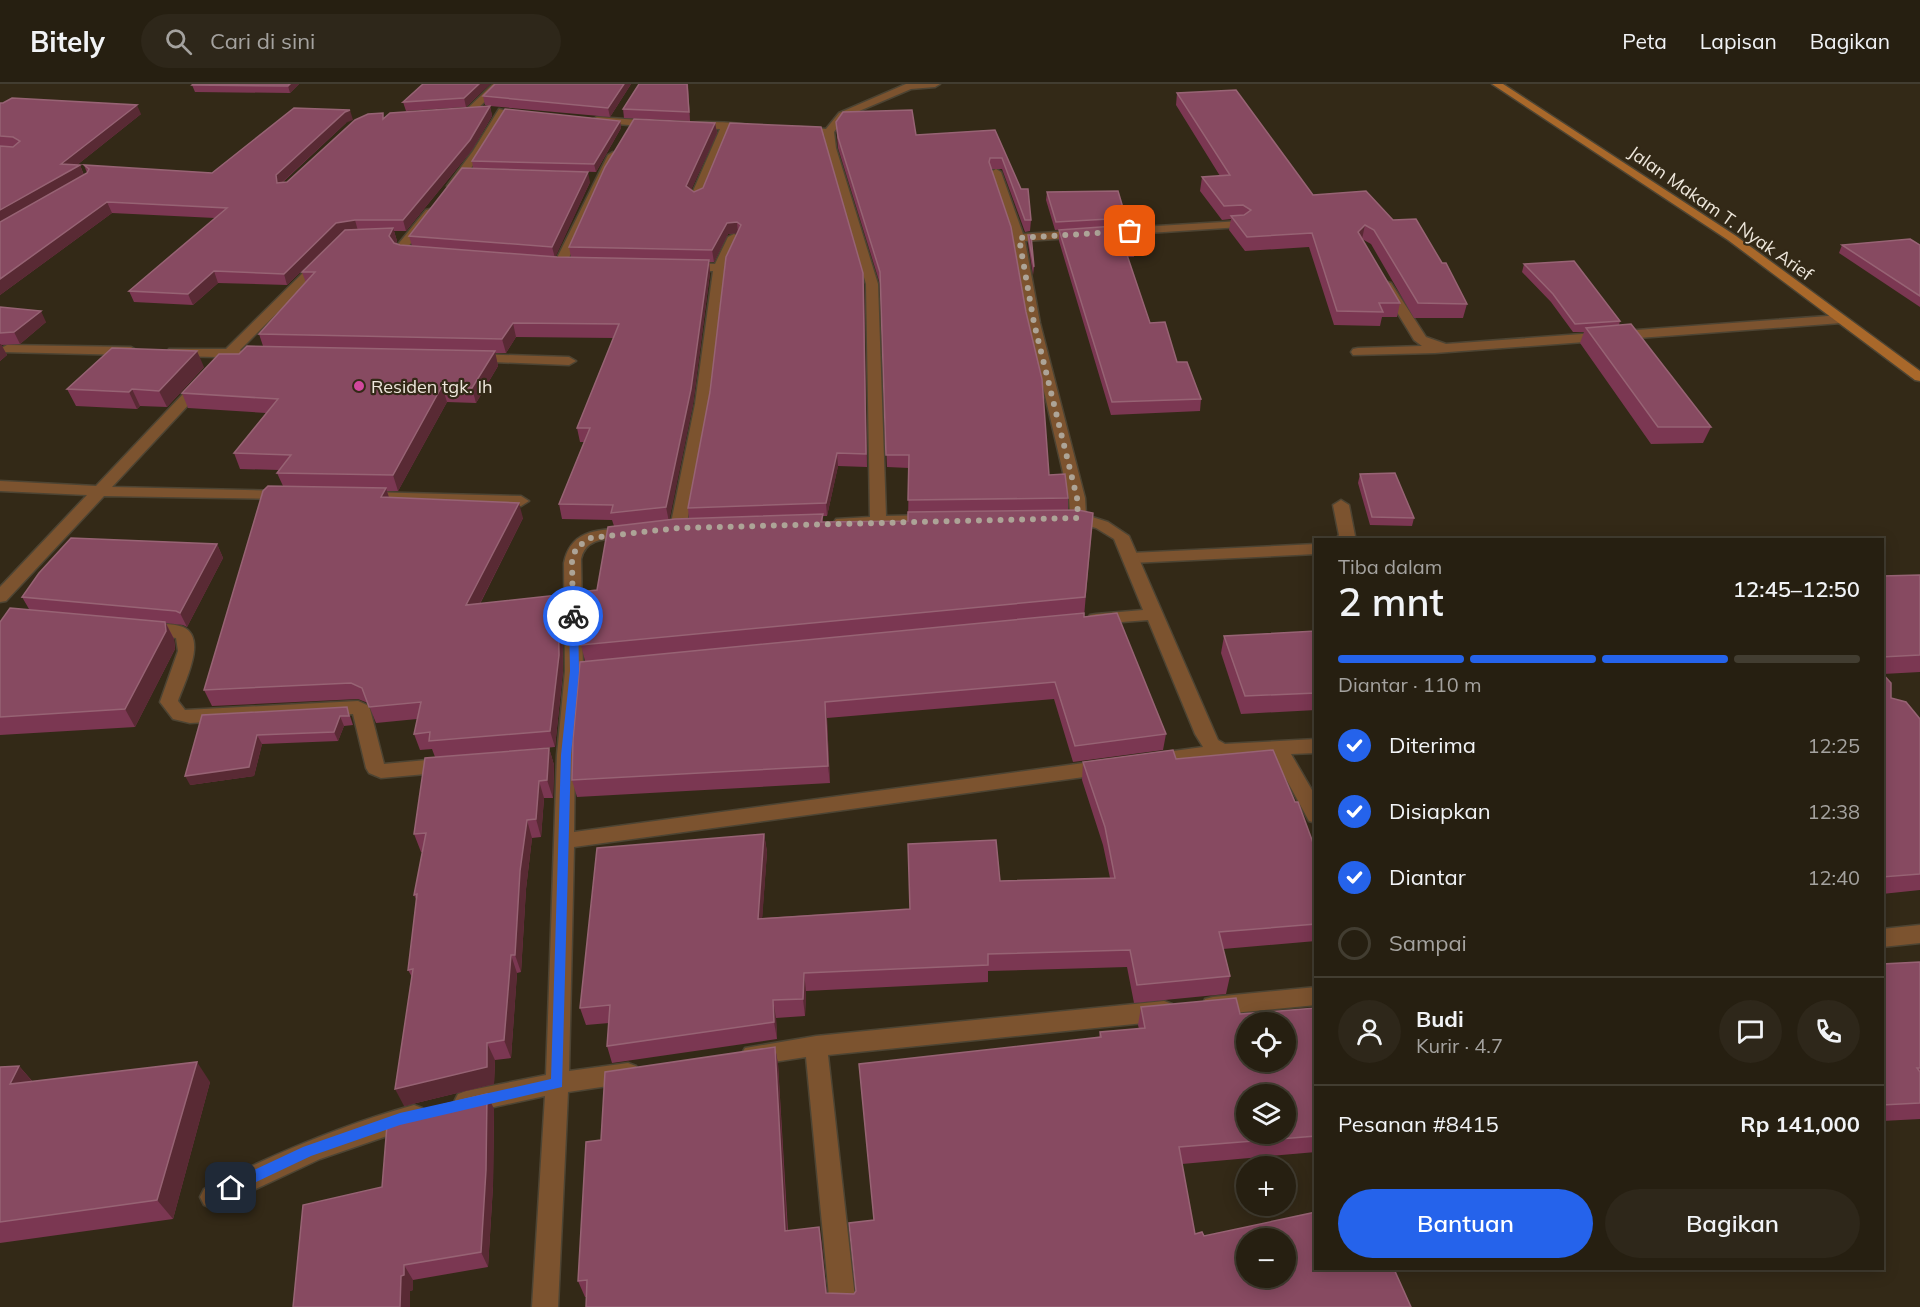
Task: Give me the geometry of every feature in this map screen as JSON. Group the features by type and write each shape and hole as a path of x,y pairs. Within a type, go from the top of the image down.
{"street":[{"path":"483,110 465,110 498,84"},
{"path":"878,521 872,284 834,158 829,132 842,115 908,85 935,84"},
{"name":"Jalan Makam T. Nyak Arief","path":"1497,84 1732,238 1920,377"},
{"path":"434,254 404,252 400,248 469,173 478,152 503,111"},
{"path":"580,119 617,118 626,133"},
{"path":"560,264 595,177 626,133 667,125"},
{"path":"679,125 761,128"},
{"path":"696,198 727,126"},
{"path":"784,129 829,132"},
{"path":"996,172 1019,238 1034,323 1077,498 1078,518"},
{"path":"1019,238 1241,224"},
{"path":"388,236 409,236"},
{"path":"678,528 702,404 719,268 734,237"},
{"path":"0,597 229,353 328,255"},
{"path":"674,267 719,268"},
{"path":"1380,274 1421,340 1446,348"},
{"path":"1358,352 1446,348 1841,319"},
{"path":"7,349 252,353"},
{"path":"463,358 569,361"},
{"path":"0,486 299,496"},
{"path":"357,497 521,501"},
{"path":"1341,505 1347,536 1345,538"},
{"path":"1042,519 1078,518 1112,529 1121,536 1204,734 1211,744 1223,751"},
{"path":"819,523 949,520"},
{"path":"545,1307 557,1083 566,755 580,670 572,562 576,548 591,538 701,527"},
{"path":"1131,558 1314,549"},
{"path":"1084,620 1154,614"},
{"path":"130,627 177,632 184,635 187,651 169,702 179,715 190,717 358,707 361,709 376,768 381,771 462,764"},
{"path":"564,841 1223,751 1314,746"},
{"path":"1278,749 1314,812"},
{"path":"543,757 566,755"},
{"path":"1884,938 1920,934"},
{"path":"734,1058 816,1046 1314,996"},
{"path":"816,1046 843,1307"},
{"path":"213,1197 286,1160 329,1143 439,1109 557,1083 652,1070"}],"building":[{"path":"193,84 290,84 288,86"},
{"path":"423,84 479,84 464,98 403,102"},
{"path":"495,84 624,84 608,108 483,96"},
{"path":"639,84 687,84 689,112 623,109"},
{"path":"1236,90 1313,195 1366,191 1393,220 1416,219 1442,263 1446,263 1467,304 1418,303 1374,230 1365,225 1358,232 1400,303 1379,303 1383,312 1337,311 1312,233 1247,237 1231,216 1244,215 1251,210 1243,205 1224,206 1202,177 1230,175 1177,93"},
{"path":"12,98 137,105 61,164 80,165 0,210 0,146 13,147 20,141 13,137 0,136 0,103"},
{"path":"490,106 470,140 403,220 355,220 336,223 284,274 214,271 188,294 129,291 227,208 107,202 0,279 0,222 87,173 89,169 84,165 212,173 294,108 350,110 276,175 277,183 287,182 355,120 368,114 383,113 383,119 390,113"},
{"path":"505,109 620,121 594,164 472,161"},
{"path":"912,110 916,135 995,130 1021,189 1028,189 1031,220 1025,220 1002,158 990,158 989,162 1011,227 1026,312 1042,379 1049,475 1065,474 1068,498 908,500 909,455 886,455 880,272 838,137 836,122 843,112"},
{"path":"634,119 715,123 686,186 694,192 703,188 730,123 821,127 863,273 866,454 837,453 826,503 688,508 710,392 726,257 741,225 737,222 727,223 712,250 569,247 605,167"},
{"path":"462,168 588,172 552,247 409,236"},
{"path":"1118,191 1126,218 1056,222 1047,192"},
{"path":"1129,225 1135,245 1124,246 1150,323 1165,322 1177,362 1187,362 1201,399 1112,402 1059,230"},
{"path":"393,228 389,236 394,243 400,245 557,257 709,260 691,389 666,507 611,513 613,505 559,504 590,428 577,428 619,324 513,323 502,339 259,334 315,272 302,272 345,230"},
{"path":"1028,235 1031,235 1034,267"},
{"path":"1910,239 1920,245 1920,296 1842,245"},
{"path":"1574,261 1620,321 1575,324 1553,294 1524,264"},
{"path":"0,307 41,311 14,332 0,333"},
{"path":"1631,324 1711,427 1658,427 1586,328"},
{"path":"247,346 495,351 472,388 442,386 393,475 277,473 291,455 234,453 278,399 182,393 219,354 239,354"},
{"path":"112,348 197,351 159,391 67,389"},
{"path":"1395,473 1414,518 1372,517 1360,474"},
{"path":"268,486 386,488 381,497 519,503 466,605 558,595 559,655 550,731 429,741 430,732 414,734 421,702 369,707 362,688 351,683 204,690 263,491"},
{"path":"1078,510 1093,513 1085,597 581,645 580,592 597,590 608,527 675,519 823,514 821,522 908,521 908,512"},
{"path":"71,538 217,544 180,613 22,597 39,573"},
{"path":"1920,575 1920,655 1884,657 1884,576"},
{"path":"10,608 165,622 166,631 125,709 0,717 0,622"},
{"path":"1084,613 1084,617 1117,613 1166,734 1075,746 1055,682 825,702 828,766 572,780 580,662"},
{"path":"1314,631 1314,693 1245,696 1224,636"},
{"path":"1884,675 1891,683 1891,698 1906,702 1920,719 1920,874 1884,877"},
{"path":"347,707 349,716 340,716 334,732 257,735 249,767 185,776 202,715"},
{"path":"549,748 547,780 539,781 536,819 527,820 520,871 515,955 511,955 504,1040 487,1043 487,1067 395,1089 413,969 408,970 417,894 414,895 426,833 414,834 425,758"},
{"path":"1173,750 1176,759 1273,750 1295,802 1298,802 1314,846 1314,924 1219,932 1230,976 1137,985 1130,950 988,954 988,965 804,973 803,999 773,1000 774,1022 607,1046 610,1005 580,1008 597,848 764,834 758,919 910,909 908,844 996,840 1000,881 1115,878 1105,827 1083,762"},
{"path":"1920,962 1920,1068 1917,1068 1920,1072 1920,1103 1884,1105 1884,964"},
{"path":"1236,998 1240,1012 1236,1012 1236,1072 1296,1072 1296,1012 1265,1012 1314,1008 1314,1136 1296,1138 1296,1084 1236,1084 1236,1142 1179,1147 1195,1234 1202,1232 1204,1236 1236,1229 1236,1288 1296,1288 1296,1228 1241,1228 1314,1212 1314,1270 1394,1270 1411,1307 586,1307 587,1280 578,1281 586,1142 601,1140 605,1072 775,1047 785,1231 819,1227 826,1293 854,1294 856,1291 849,1223 874,1220 859,1064 1101,1037 1100,1032 1145,1028 1141,1007"},
{"path":"197,1062 157,1200 0,1222 0,1067 19,1066 10,1084"},
{"path":"487,1094 486,1170 481,1252 404,1265 404,1275 401,1276 400,1307 293,1307 303,1205 382,1187 387,1125 391,1124 392,1117"}],"way so far":[{"path":"573,616 572,562 576,548 583,541 591,538 678,528 878,521 1078,518 1077,498 1034,323 1019,238 1130,231"}],"place":[{"name":"Residen tgk. Ih","path":"359,386"}],"route":[{"path":"231,1188 307,1151 400,1119 557,1083 566,755 574,671 573,616"}]}
